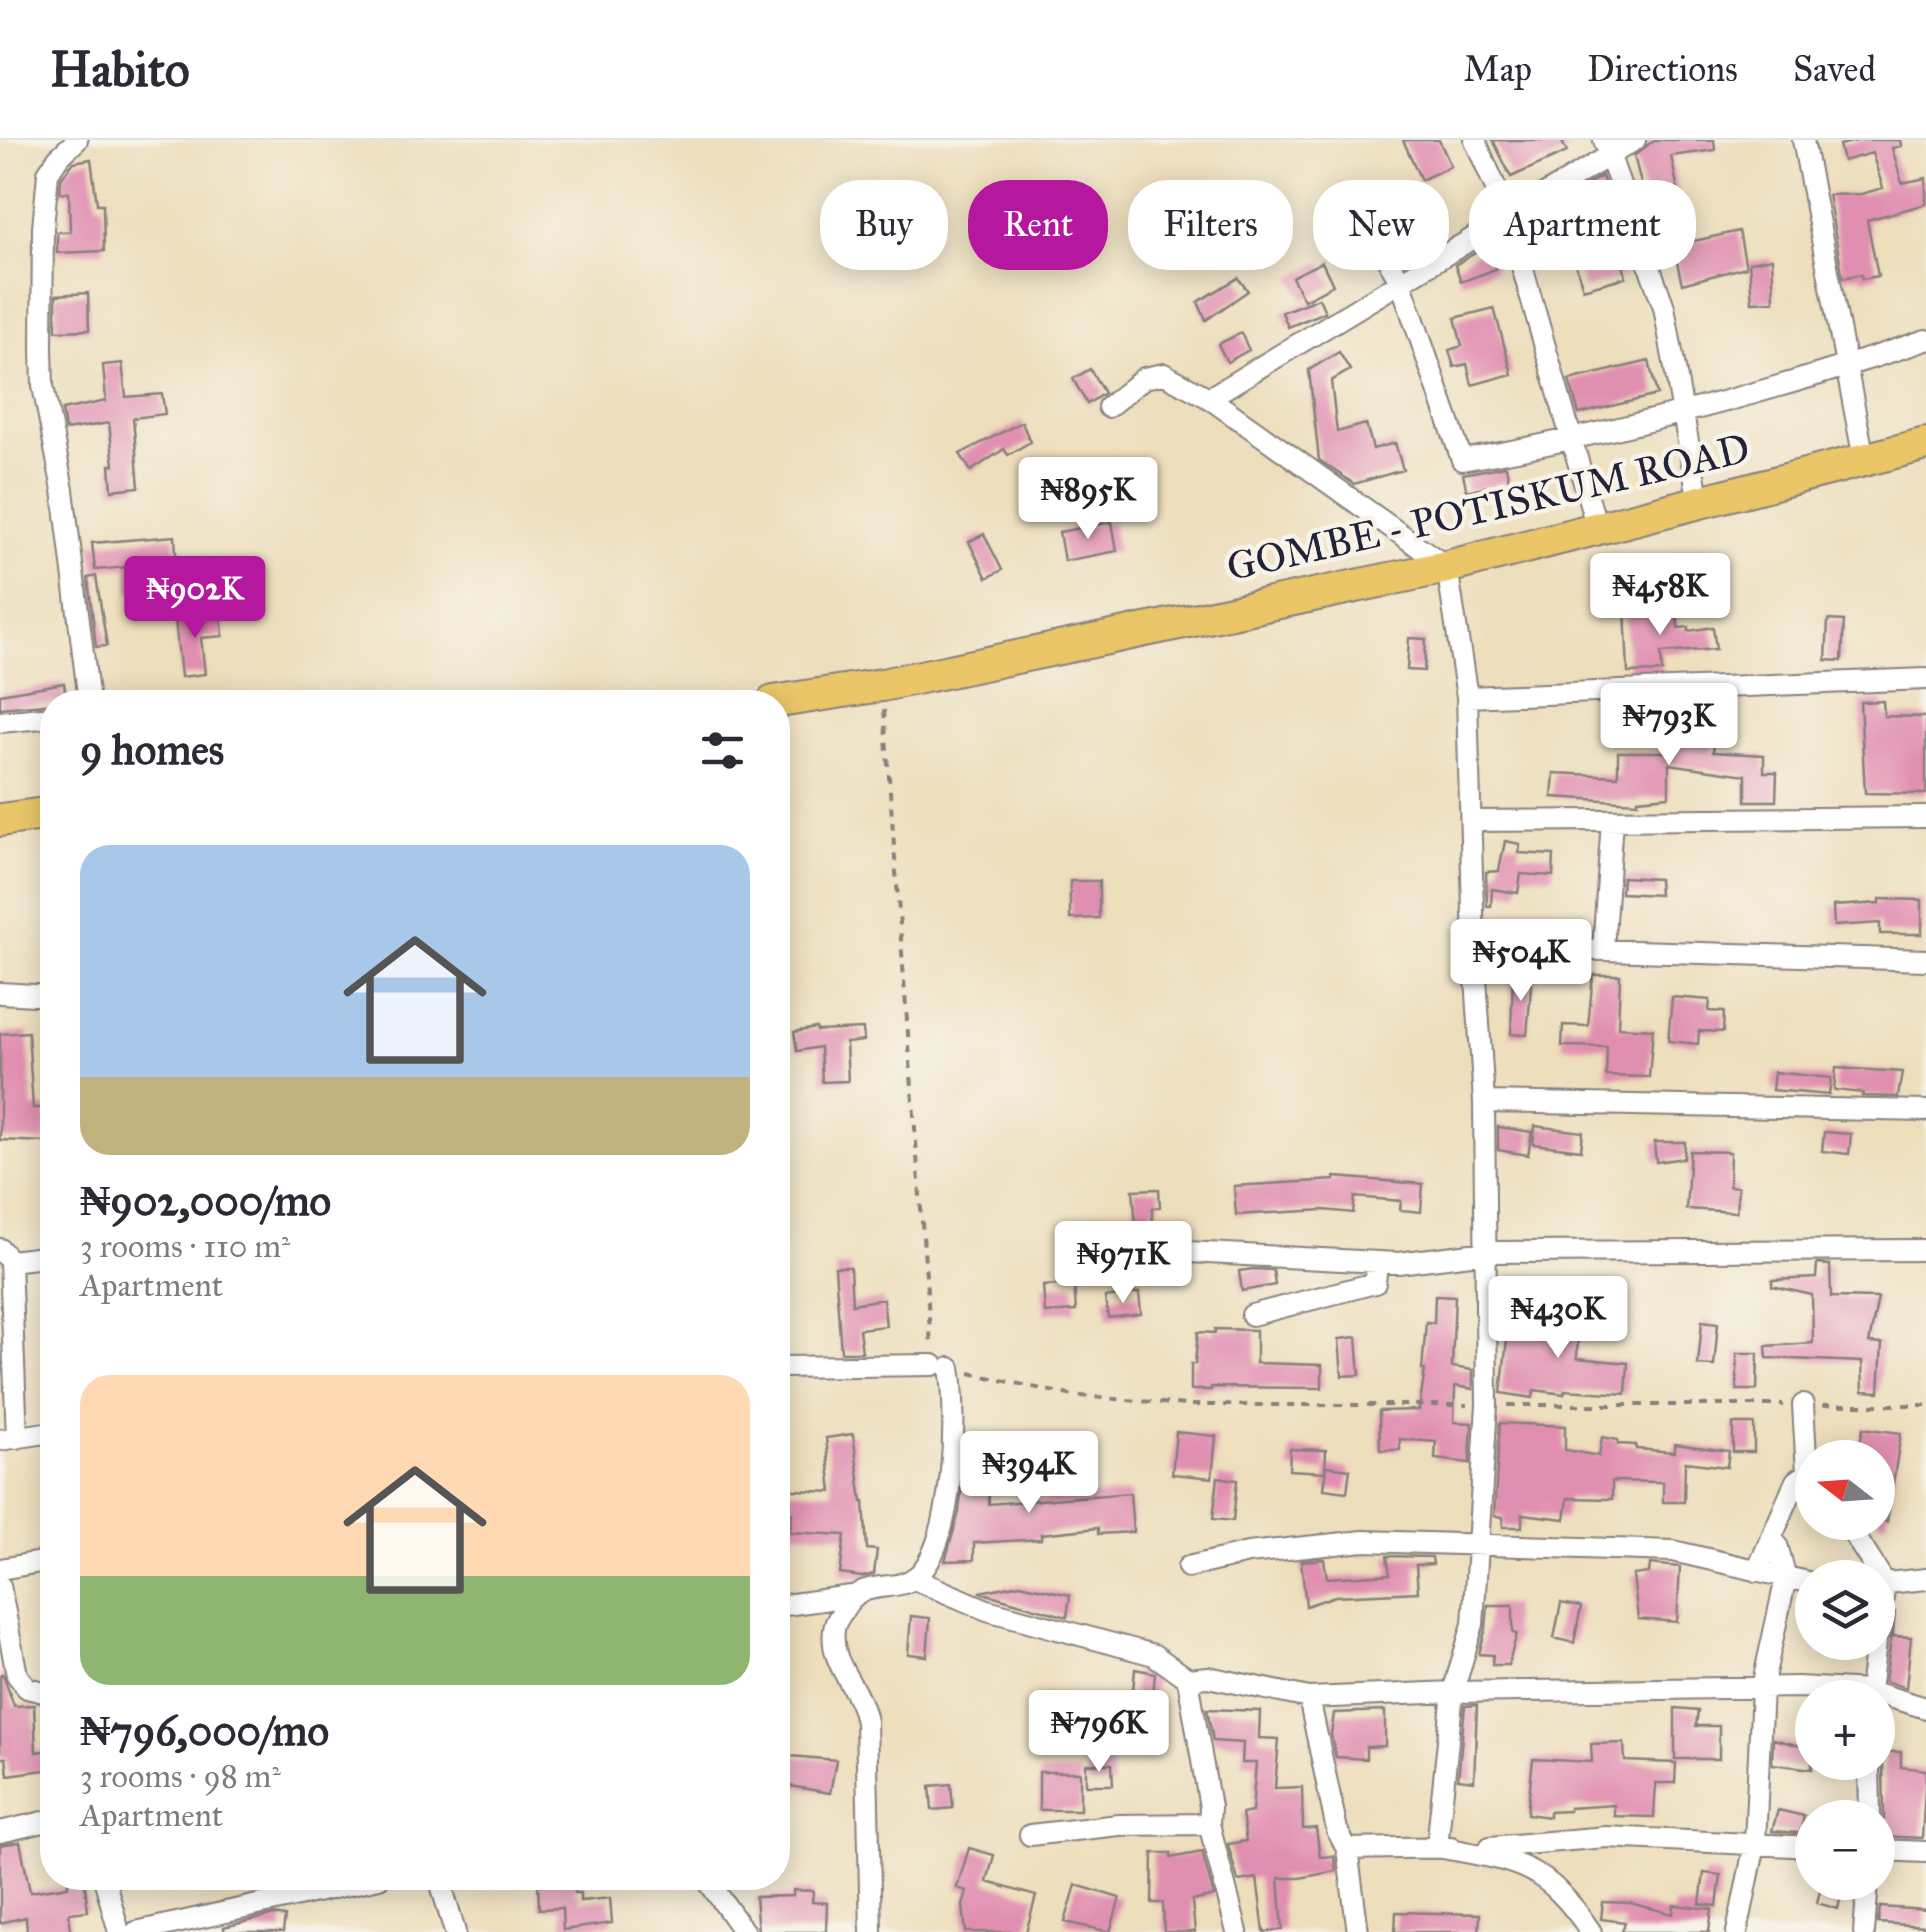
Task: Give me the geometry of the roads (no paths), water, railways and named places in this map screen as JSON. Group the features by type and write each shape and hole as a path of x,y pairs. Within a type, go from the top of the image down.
{"main road":[{"name":"GOMBE - POTISKUM ROAD","path":"790,699 882,685 1447,567 1926,444"},
{"path":"0,820 40,815"}],"street":[{"path":"77,140 48,173 43,228 42,386 63,490 88,690"},
{"path":"1474,140 1492,180"},
{"path":"1559,180 1608,147 1635,140"},
{"path":"1803,140 1864,459"},
{"path":"1608,147 1664,307 1699,502"},
{"path":"1209,398 1469,238"},
{"path":"1394,270 1462,460 1572,441 1846,367 1926,340"},
{"path":"1524,270 1596,528"},
{"path":"1108,407 1144,378 1164,374 1209,398 1447,567 1467,696 1474,946 1484,1102 1486,1405 1474,1624 1453,1692 1437,1847"},
{"path":"1467,696 1926,680"},
{"path":"0,722 40,717"},
{"path":"1472,821 1926,817"},
{"path":"1602,950 1612,820"},
{"path":"1474,946 1926,960"},
{"path":"0,993 40,995"},
{"path":"1484,1102 1926,1111"},
{"path":"1170,1251 1377,1262 1486,1252 1926,1250"},
{"path":"40,1256 5,1255 9,1439 40,1434"},
{"path":"1252,1315 1375,1283 1377,1262"},
{"path":"790,1367 941,1366 955,1420 942,1531 933,1558 914,1579"},
{"path":"1802,1405 1806,1440"},
{"path":"1757,1571 1795,1483"},
{"path":"1188,1567 1248,1553 1364,1541 1673,1550 1795,1580"},
{"path":"1738,1932 1754,1844 1762,1687 1786,1578 1777,1545"},
{"path":"0,1569 40,1562"},
{"path":"790,1604 851,1596 869,1588 914,1579 988,1610 1154,1655 1188,1679 1208,1677 1309,1698 1453,1692 1795,1689"},
{"path":"1895,1582 1926,1579"},
{"path":"0,1586 17,1676 26,1688 40,1691"},
{"path":"851,1596 833,1628 835,1656 863,1702 866,1722 871,1932"},
{"path":"1188,1679 1210,1807 1209,1824 1236,1932"},
{"path":"1309,1698 1337,1830 1347,1849 1358,1932"},
{"path":"1895,1700 1926,1708"},
{"path":"0,1832 40,1823"},
{"path":"1030,1835 1119,1825 1209,1824"},
{"path":"1347,1849 1501,1847 1606,1837 1795,1845"},
{"path":"1437,1847 1514,1860 1566,1894 1591,1932"},
{"path":"1895,1851 1926,1852"},
{"path":"107,1890 119,1932"},
{"path":"136,1932 325,1890"},
{"path":"443,1890 455,1932"},
{"path":"716,1890 736,1928"},
{"path":"1864,1932 1867,1900"}]}
